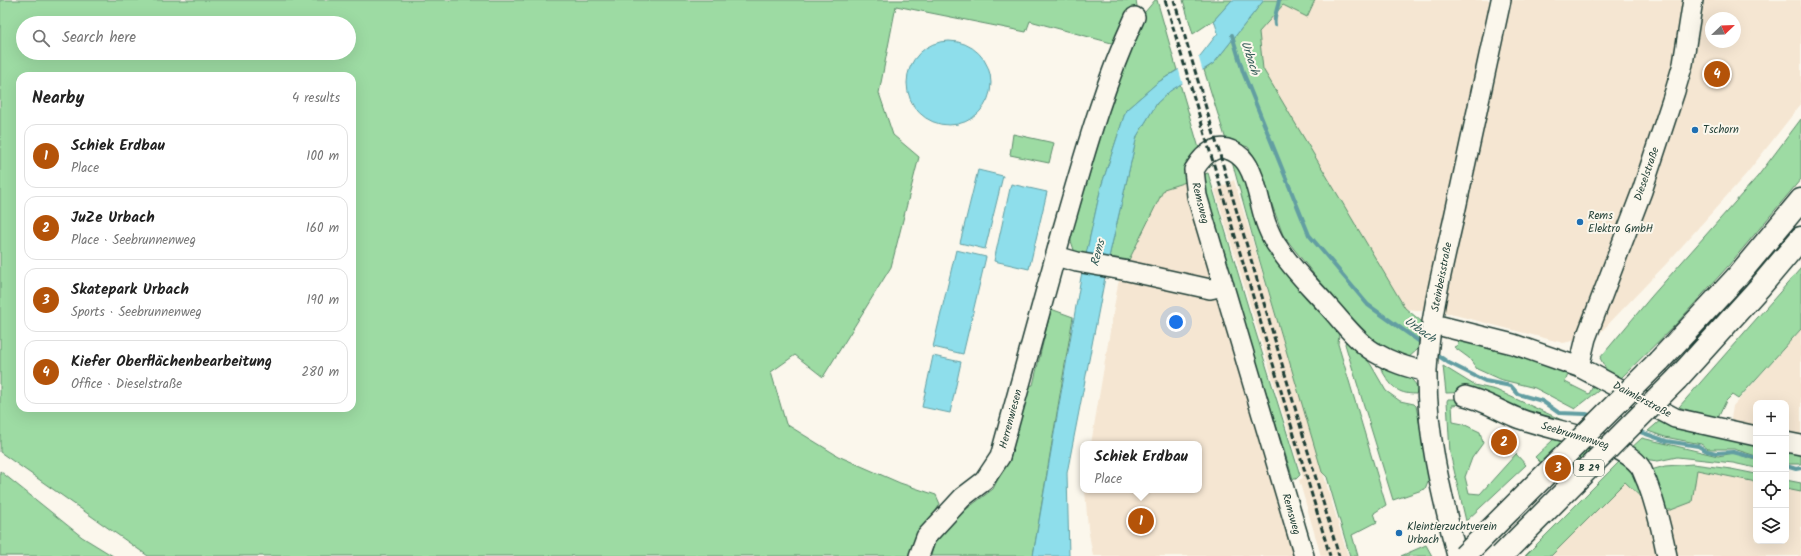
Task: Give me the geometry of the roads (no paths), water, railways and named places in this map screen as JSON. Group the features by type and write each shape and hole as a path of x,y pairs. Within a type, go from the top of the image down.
{"highway":[{"name":"B 29","path":"1464,556 1660,361 1736,278 1801,200"},
{"name":"B 29","path":"1501,556 1677,379 1759,288 1801,238"}],"street":[{"name":"Steinbeisstraße","path":"1457,556 1441,491 1432,436 1428,398 1428,368 1437,294 1501,0"},
{"name":"Dieselstraße","path":"1578,367 1586,338 1642,191 1684,64 1693,0"},
{"name":"Herrenwiesen","path":"919,556 926,537 964,497 984,481 1000,457 1078,176 1120,50 1135,17"},
{"name":"Remsweg","path":"1304,556 1197,196 1194,170 1199,162 1214,149 1232,152 1241,157 1249,167 1266,224 1277,247 1290,264 1357,337 1372,351 1401,366 1428,368"},
{"path":"1056,256 1077,262 1128,271 1210,289 1224,286"},
{"path":"1432,329 1513,344 1578,367"},
{"name":"Daimlerstraße","path":"1578,367 1675,418 1753,435"},
{"name":"Seebrunnenweg","path":"1465,396 1478,399 1516,417 1553,430 1598,441 1625,454 1641,468 1652,495 1667,556"},
{"path":"1789,443 1801,446"}],"water":[{"name":"Rems","path":"1232,0 1264,0 1214,63 1170,91 1157,103 1137,136 1109,257 1067,473 1069,556 1033,556 1081,277 1101,187 1126,110 1157,83 1200,56 1218,33 1214,20"},
{"path":"949,41 965,44 979,53 988,67 991,83 988,99 979,113 965,122 949,125 933,122 919,113 910,99 907,83 910,67 919,53 933,44"},
{"path":"978,170 1003,176 985,249 960,243"},
{"path":"1011,184 1047,192 1029,269 994,261"},
{"path":"956,250 986,257 963,354 933,347"},
{"path":"933,356 961,362 950,413 922,407"}],"waterway":[{"path":"1275,25 1275,16 1279,0"},
{"name":"Urbach","path":"1232,35 1243,72 1309,235 1368,305 1423,344"},
{"name":"Urbach","path":"1433,352 1449,363 1485,381 1511,386 1518,394 1542,401 1559,413 1586,414 1593,416"},
{"name":"Urbach","path":"1635,430 1666,441 1698,446 1707,451 1716,453 1733,452 1753,457"},
{"name":"Urbach","path":"1789,467 1796,469 1801,468"}],"railway":[{"path":"1165,0 1330,556"},
{"path":"1174,0 1339,556"}],"place":[{"name":"Kiefer Oberflächenbearbeitung","path":"1717,74"},
{"name":"Tschorn","path":"1695,130"},
{"name":"Rems Elektro GmbH","path":"1580,222"},
{"name":"JuZe Urbach","path":"1504,442"},
{"name":"Skatepark Urbach","path":"1558,468"},
{"name":"Schiek Erdbau","path":"1141,521"},
{"name":"Kleintierzuchtverein Urbach","path":"1399,533"}]}
